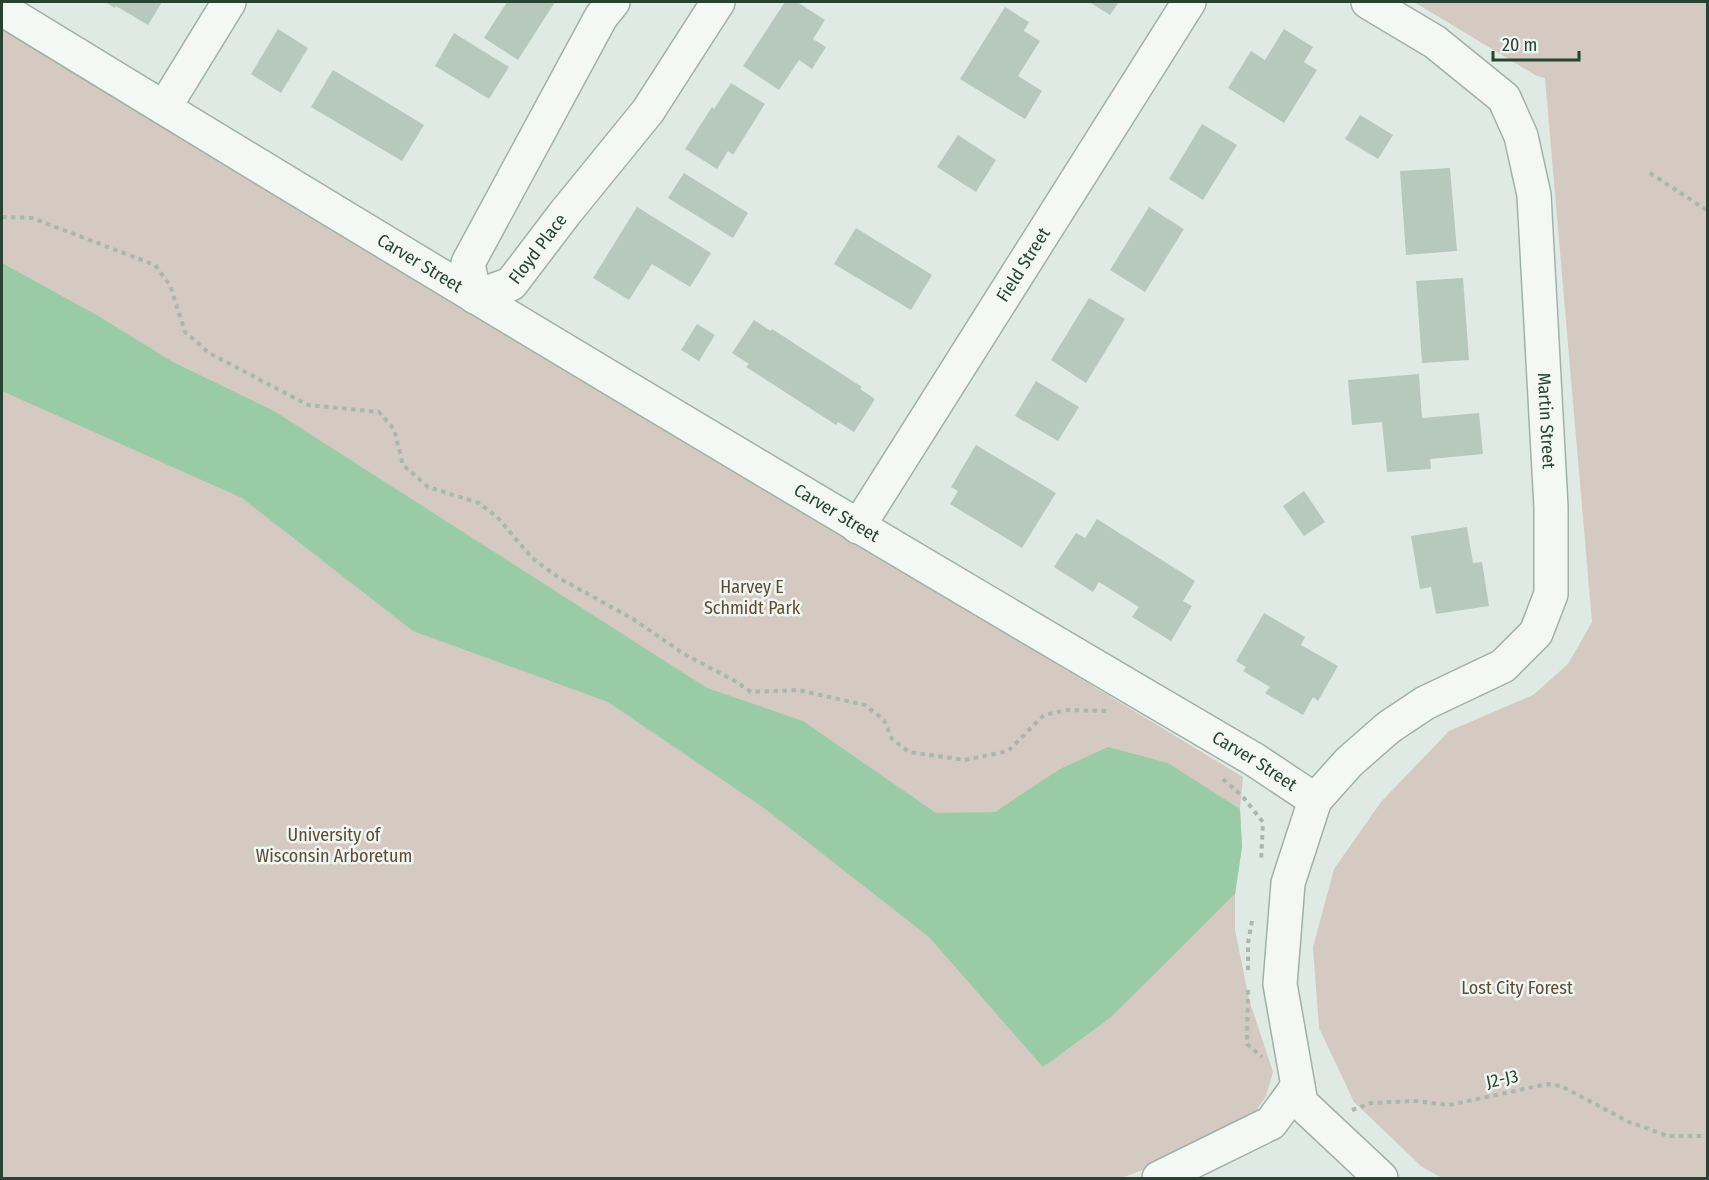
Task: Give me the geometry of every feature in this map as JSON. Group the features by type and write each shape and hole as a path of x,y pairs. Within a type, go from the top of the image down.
{"street":[{"path":"164,108 229,2"},
{"path":"475,297 468,263 601,17 613,2"},
{"name":"Floyd Place","path":"475,297 511,284 648,111 718,2"},
{"name":"Field Street","path":"858,527 1188,2"},
{"name":"Martin Street","path":"1314,800 1349,762 1389,727 1425,703 1503,666 1536,633 1551,594 1551,507 1535,206 1521,136 1504,98 1435,42 1368,2"},
{"name":"Carver Street","path":"2,9 858,527 1256,760 1314,800 1288,883 1280,984 1301,1103 1381,1179"},
{"path":"1159,1179 1271,1123 1298,1086"}],"path":[{"path":"1650,173 1707,211"},
{"path":"2,217 32,218 155,266 170,285 185,332 209,353 308,405 379,412 394,429 403,465 428,487 479,502 498,518 532,558 559,578 633,619 684,654 751,692 798,690 865,705 884,720 892,739 909,752 965,760 1008,751 1044,715 1068,710 1098,709 1115,712"},
{"path":"1217,773 1243,797 1263,822 1260,872"},
{"path":"1248,977 1248,943 1253,913"},
{"path":"1248,988 1247,1044 1298,1086"},
{"name":"J2-J3","path":"1347,1112 1371,1103 1416,1101 1449,1105 1548,1084 1561,1086 1629,1122 1668,1136 1707,1136"}],"green space":[{"name":"Lost City Forest","path":"1414,2 1707,2 1707,1178 1442,1178 1422,1167 1354,1102 1319,1028 1313,947 1334,869 1381,802 1449,731 1533,695 1568,664 1592,622 1545,78 1537,76"},
{"name":"University of Wisconsin Arboretum","path":"2,25 1243,777 1240,809 1242,847 1235,894 1235,930 1249,999 1273,1072 1266,1096 1250,1120 1146,1169 1121,1178 2,1178"}],"shaded area":[{"path":"2,263 100,317 173,362 274,411 707,688 803,721 936,813 995,812 1060,769 1108,747 1168,763 1240,809 1242,847 1235,894 1110,1018 1043,1067 929,937 764,808 608,702 413,631 242,498 2,391"}],"building":[{"path":"105,2 162,2 148,25"},
{"path":"507,2 555,2 518,60 484,38"},
{"path":"785,2 797,2 825,20 813,39 826,47 812,69 799,60 779,90 743,66"},
{"path":"1089,2 1119,2 1110,15"},
{"path":"1005,7 1029,22 1024,31 1040,41 1018,76 1042,91 1025,119 960,79"},
{"path":"278,29 308,48 281,93 251,74"},
{"path":"1284,29 1313,47 1304,62 1317,70 1284,123 1228,88 1251,51 1265,60"},
{"path":"454,33 509,67 489,99 435,66"},
{"path":"333,70 424,125 402,161 311,107"},
{"path":"731,83 765,104 733,155 728,151 717,169 685,149 712,107 714,109"},
{"path":"1360,115 1393,135 1378,159 1345,139"},
{"path":"1202,124 1237,145 1203,200 1169,179"},
{"path":"958,135 996,160 976,192 937,167"},
{"path":"1450,168 1457,251 1406,255 1400,171"},
{"path":"684,173 748,213 733,238 668,198"},
{"path":"637,207 711,253 690,287 652,264 629,300 593,278"},
{"path":"1149,207 1184,229 1145,292 1110,270"},
{"path":"856,228 932,275 911,310 834,264"},
{"path":"1463,278 1469,360 1422,363 1416,281"},
{"path":"1089,298 1125,319 1086,383 1051,360"},
{"path":"754,320 771,331 772,329 862,387 860,389 875,399 854,432 838,422 836,425 746,367 749,364 732,353"},
{"path":"697,324 715,335 699,361 681,350"},
{"path":"1419,374 1422,418 1479,413 1483,454 1430,459 1431,469 1387,472 1382,422 1352,425 1348,380"},
{"path":"1036,381 1079,407 1058,441 1015,416"},
{"path":"976,445 1056,493 1022,548 950,504 958,491 951,487"},
{"path":"1304,491 1325,522 1304,536 1283,506"},
{"path":"1097,519 1195,581 1183,601 1192,606 1171,641 1132,617 1139,607 1099,582 1093,592 1054,567 1076,533 1085,538"},
{"path":"1467,527 1473,563 1482,562 1489,606 1436,614 1431,587 1420,589 1411,536"},
{"path":"1264,613 1305,637 1301,645 1338,666 1318,701 1313,697 1303,715 1265,693 1270,687 1243,671 1246,667 1236,661"}],"park label":[{"name":"Harvey E Schmidt Park","path":"752,597"}]}
